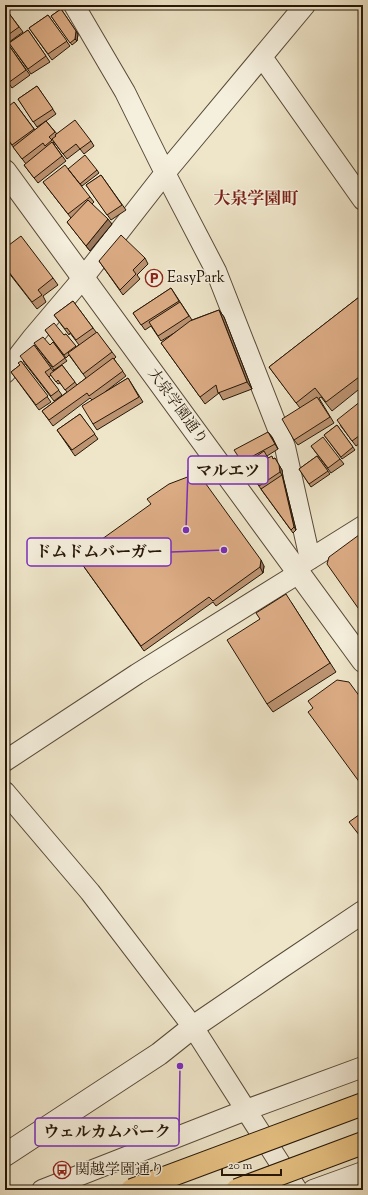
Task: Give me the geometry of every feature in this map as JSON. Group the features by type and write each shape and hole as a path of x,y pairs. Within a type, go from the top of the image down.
{"highway":[{"path":"132,1190 363,1104"},
{"path":"237,1190 363,1143"}],"street":[{"path":"74,5 125,92 216,271 285,447 302,567"},
{"path":"5,373 33,336 83,278 165,173 305,5"},
{"path":"262,57 363,200"},
{"name":"大泉学園通り","path":"5,171 83,278 302,567 363,661"},
{"path":"5,761 363,526"},
{"path":"5,792 90,892 193,1027 297,1190"},
{"path":"5,1155 159,1054 193,1027 363,912"},
{"path":"42,1190 246,1110 363,1067"},
{"path":"313,1190 363,1172"}],"building":[{"path":"5,8 19,27 5,37"},
{"path":"61,9 76,31 75,39 70,43 51,16"},
{"path":"48,15 67,41 48,54 29,28"},
{"path":"28,30 46,56 28,69 9,43"},
{"path":"8,44 26,70 8,83 5,78 5,46"},
{"path":"37,86 53,109 33,122 18,99"},
{"path":"14,102 34,129 12,145 5,135 5,109"},
{"path":"75,120 91,141 80,149 76,144 63,154 52,139"},
{"path":"46,121 55,132 49,137 52,140 45,146 43,143 22,159 13,147"},
{"path":"52,142 62,156 34,178 24,165"},
{"path":"85,155 97,170 80,184 68,169"},
{"path":"65,165 90,197 68,214 43,182"},
{"path":"101,175 122,205 107,215 86,185"},
{"path":"88,200 108,219 86,246 67,222"},
{"path":"121,235 145,258 133,270 136,274 120,290 99,261"},
{"path":"21,236 53,278 38,290 42,295 32,302 5,267 5,248"},
{"path":"171,288 179,301 141,325 133,313"},
{"path":"363,294 363,374 326,402 315,388 296,403 269,367"},
{"path":"73,301 93,328 76,340 54,315"},
{"path":"180,302 189,316 158,336 149,322"},
{"path":"219,310 247,382 218,393 216,385 200,397 161,343 190,321"},
{"path":"54,323 76,346 64,355 45,330"},
{"path":"97,332 112,352 83,374 68,353"},
{"path":"43,337 50,345 53,342 65,358 53,367 34,343"},
{"path":"34,345 51,368 45,372 59,390 51,396 20,356"},
{"path":"113,358 123,371 89,396 87,393 49,420 42,411"},
{"path":"21,361 48,396 36,405 11,372 20,365 18,363"},
{"path":"62,365 75,382 65,390 58,380 56,382 50,374"},
{"path":"128,378 139,397 93,424 82,406"},
{"path":"317,397 330,417 294,440 282,419"},
{"path":"361,401 363,403 363,433 352,441 337,420"},
{"path":"80,414 95,434 72,450 57,430"},
{"path":"337,425 353,447 341,457 324,435"},
{"path":"268,432 275,444 242,462 234,450"},
{"path":"323,437 340,459 328,468 311,446"},
{"path":"264,451 268,458 272,456 273,459 275,458 279,465 280,472 259,486 245,464"},
{"path":"317,456 328,471 309,484 299,469"},
{"path":"198,473 261,560 260,567 213,601 209,597 141,646 77,557 151,504 147,499 169,484"},
{"path":"282,475 294,527 291,530 261,489"},
{"path":"363,532 363,615 327,564 329,557"},
{"path":"286,594 330,663 267,704 227,640 260,619 256,613"},
{"path":"337,680 349,682 363,701 363,787 308,712 313,708 308,701"},
{"path":"363,812 363,840 349,822"}],"place":[{"name":"EasyPark","path":"154,278"},
{"name":"マルエツ","path":"186,530"},
{"name":"ドムドムバーガー","path":"224,550"},
{"name":"ウェルカムパーク","path":"180,1066"},
{"name":"関越学園通り","path":"62,1170"}],"district":[{"name":"大泉学園町","path":"256,200"}]}
